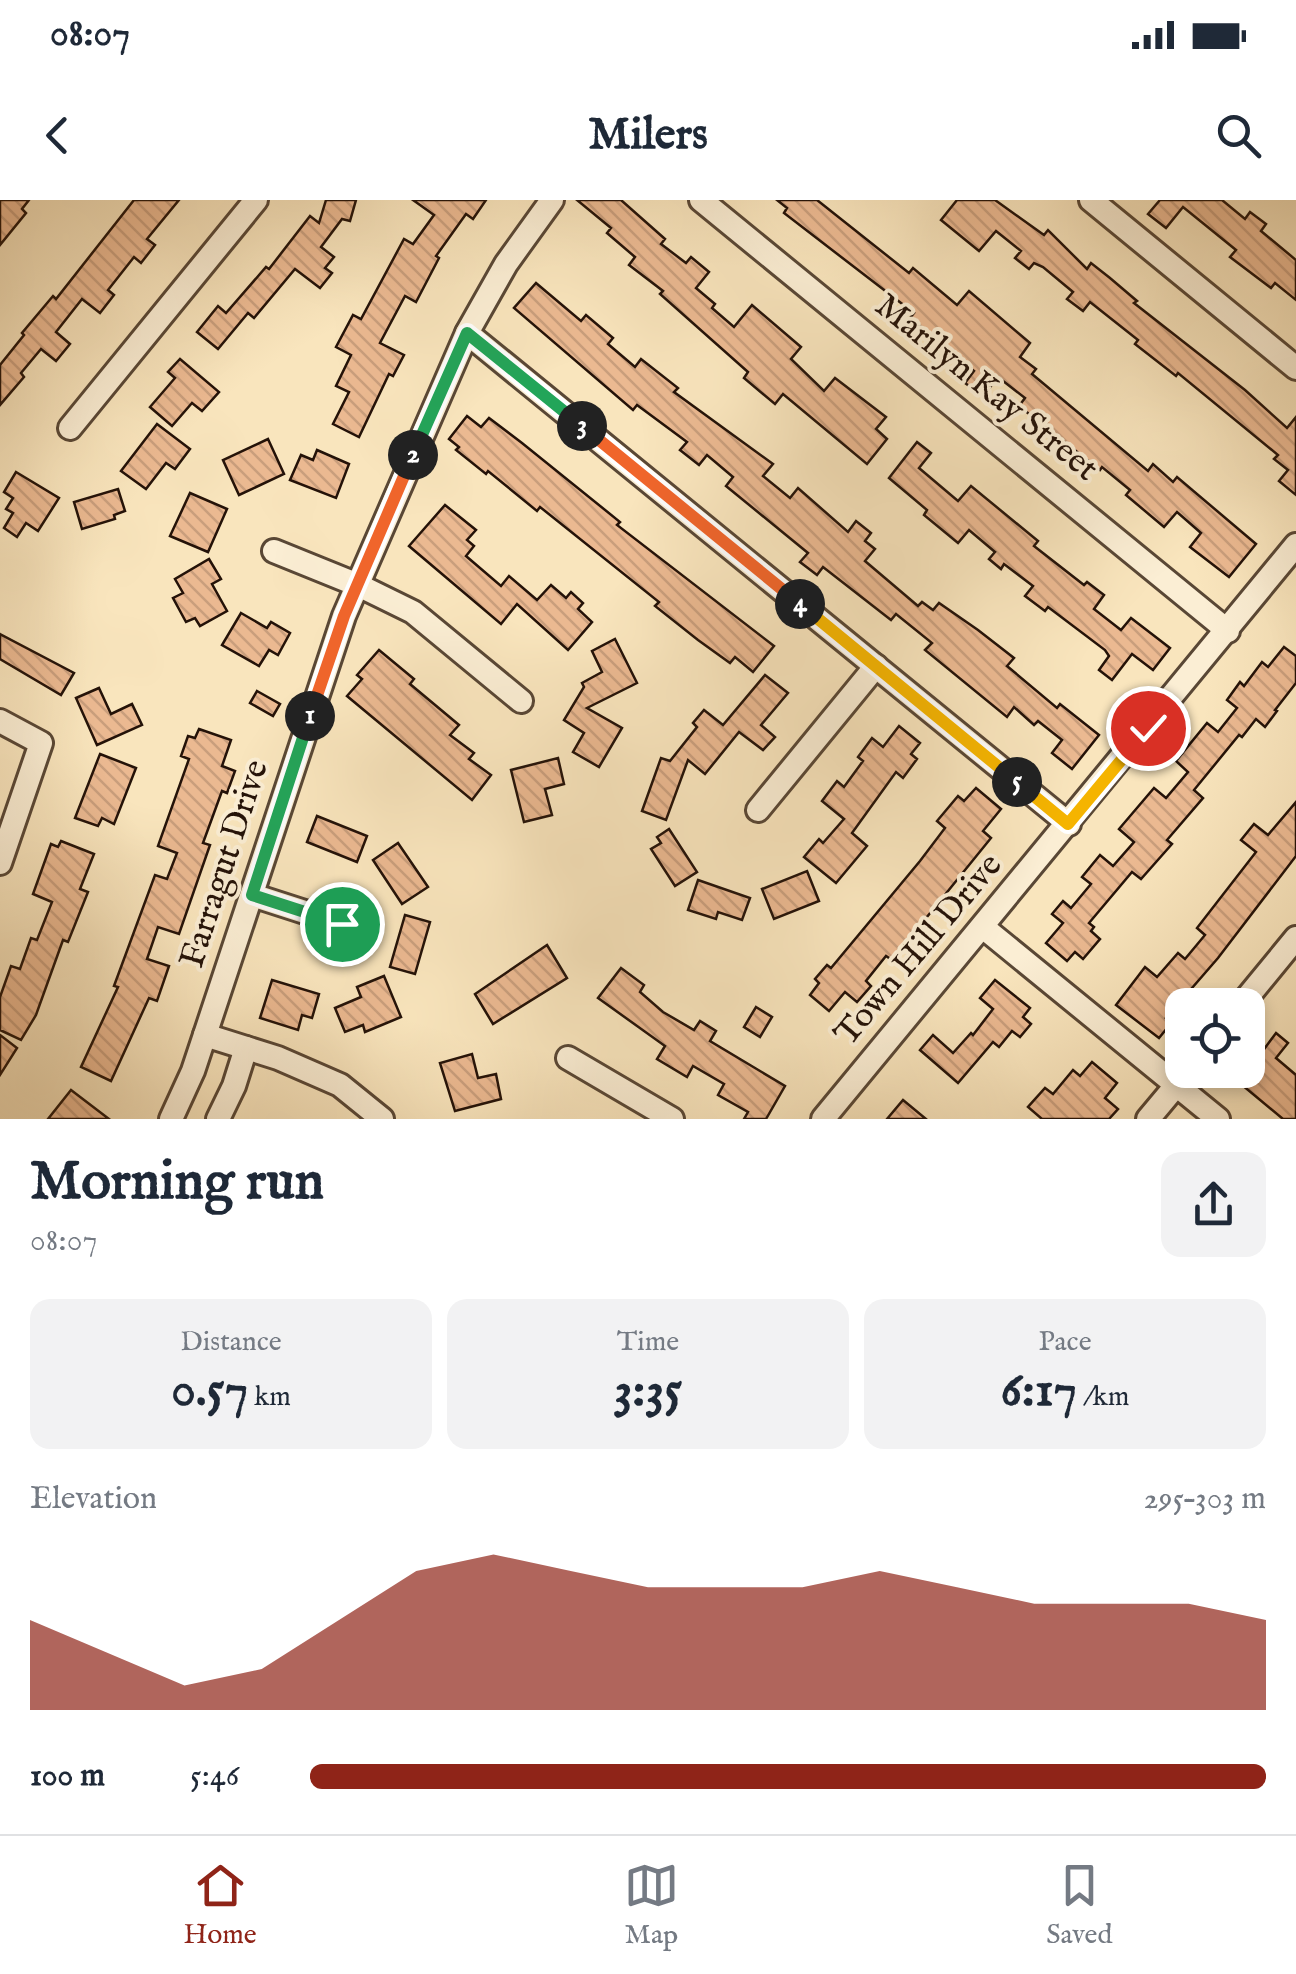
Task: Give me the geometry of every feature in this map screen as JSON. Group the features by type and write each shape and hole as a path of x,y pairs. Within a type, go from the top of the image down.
{"street":[{"path":"70,428 256,200"},
{"name":"Farragut Drive","path":"171,1119 205,1035 326,666 358,585 467,333 506,264 552,200"},
{"name":"Marilyn Kay Street","path":"700,200 1228,631"},
{"path":"1091,200 1296,368"},
{"path":"467,333 1068,824"},
{"name":"Town Hill Drive","path":"824,1119 1296,546"},
{"path":"274,551 413,612 520,701"},
{"path":"758,810 876,666"},
{"path":"0,720 40,743 0,863"},
{"path":"252,895 342,924"},
{"path":"984,928 1165,1065"},
{"path":"1256,988 1296,938"},
{"path":"205,1035 340,1085 382,1119"},
{"path":"218,1119 246,1048"},
{"path":"568,1058 672,1119"},
{"path":"1148,1119 1174,1088"},
{"path":"1191,1088 1218,1119"}],"building":[{"path":"0,200 29,200 22,209 26,213 0,245"},
{"path":"134,200 179,200 147,239 155,245 141,263 134,257 108,290 114,295 100,313 82,299 56,332 70,344 56,361 41,349 0,405 0,365 22,333 53,296 56,299"},
{"path":"326,200 356,200 350,221 342,219 321,247 334,257 325,268 332,273 320,288 295,269 254,318 248,313 218,349 197,332 218,306 226,313 266,267 269,269 310,216 319,223"},
{"path":"413,200 486,200 473,219 466,214 436,256 439,258 416,302 405,296 380,343 404,355 393,376 389,374 359,437 333,424 349,392 336,386 351,355 336,347 353,315 361,319 404,239 413,244 434,215"},
{"path":"577,200 621,200 665,239 661,244 686,263 691,257 709,272 696,288 734,327 752,305 801,347 791,359 824,391 835,378 886,417 876,429 887,439 867,464 783,394 775,404 744,378 748,372 660,294 663,291 629,265 635,257 607,233 611,228"},
{"path":"777,200 817,200 909,273 913,268 957,305 969,291 1030,343 1020,357 1036,369 1032,374 1148,471 1153,464 1173,482 1177,477 1256,544 1229,577 1190,547 1201,533 1177,512 1164,527 1126,495 1130,490 1019,406 1025,398 998,377 983,396 965,383 974,371 910,318 914,313 784,213 787,208"},
{"path":"957,200 995,200 1044,235 1048,230 1087,269 1091,263 1110,278 1137,301 1134,303 1287,428 1296,417 1296,495 1279,481 1288,470 1274,459 1278,455 1178,373 1176,376 1135,344 1138,340 1090,302 1083,311 1067,299 1073,292 1043,267 1034,263 1029,269 1015,258 1021,251 996,231 979,251 941,220"},
{"path":"1160,200 1222,200 1245,219 1250,212 1266,224 1261,231 1296,260 1296,300 1275,283 1271,288 1230,257 1236,250 1183,207 1166,228 1148,214"},
{"path":"536,283 581,321 586,315 613,338 608,344 635,367 641,359 678,388 674,392 773,464 763,476 790,498 798,488 848,532 856,521 871,533 865,541 875,549 865,561 918,606 922,602 933,610 939,603 978,630 1014,658 1007,666 1057,708 1060,704 1099,735 1072,769 1052,753 1062,740 1038,721 1034,725 1014,707 1007,717 925,650 932,643 896,614 891,620 823,567 817,575 800,562 808,553 726,486 733,477 707,455 699,465 680,450 687,442 637,405 633,410 514,308"},
{"path":"180,359 219,392 202,411 192,403 172,426 150,407 175,378 168,372"},
{"path":"467,416 481,427 489,418 620,522 617,525 774,646 753,672 735,657 730,663 698,640 655,606 659,602 540,507 537,511 456,450 459,447 449,439"},
{"path":"157,424 190,449 175,469 166,463 146,489 121,471"},
{"path":"268,439 284,474 239,495 223,460"},
{"path":"917,442 931,453 919,468 958,501 971,486 1038,541 1034,546 1084,585 1087,582 1104,595 1094,609 1121,630 1131,618 1170,648 1153,670 1132,654 1112,680 1099,670 1109,656 1105,650 1048,607 1045,611 1025,596 1033,586 1004,564 1001,569 989,559 995,552 969,530 958,543 924,515 927,510 889,478"},
{"path":"317,450 349,464 336,498 290,480 301,455 313,460"},
{"path":"16,472 59,498 38,531 26,523 17,537 4,528 13,513 6,509 13,498 4,492"},
{"path":"118,489 125,511 114,515 115,519 82,529 74,502"},
{"path":"190,493 227,509 208,552 170,536"},
{"path":"445,505 476,530 467,540 474,546 466,556 501,586 509,576 537,600 551,585 566,598 571,592 583,603 578,609 592,622 568,650 517,604 501,624 409,546"},
{"path":"209,559 221,579 212,584 227,611 200,626 195,618 186,622 173,598 183,593 175,579"},
{"path":"241,613 267,628 271,622 290,633 278,655 269,650 259,666 222,645"},
{"path":"0,634 74,673 61,695 0,659"},
{"path":"615,639 637,683 587,708 622,728 599,767 573,752 584,733 564,720 584,687 582,683 602,672 592,651"},
{"path":"1284,647 1296,656 1296,683 1277,711 1265,727 1256,719 1242,737 1239,735 1194,790 1203,798 1167,840 1172,844 1141,879 1132,872 1089,923 1100,939 1083,959 1075,952 1067,961 1046,943 1063,923 1052,914 1063,901 1071,908 1091,884 1082,877 1100,855 1113,866 1134,842 1119,829 1154,788 1166,798 1188,772 1176,761 1207,723 1218,732 1237,708 1227,700 1240,682 1244,686 1262,662 1268,667"},
{"path":"379,650 414,679 410,684 459,725 450,735 474,753 469,759 491,775 472,800 347,696 362,679 357,675"},
{"path":"765,675 788,693 761,725 775,737 763,750 739,732 705,774 688,760 666,820 642,811 661,758 670,761 697,727 693,723 704,710 723,725"},
{"path":"99,688 111,714 132,704 142,725 97,745 76,698"},
{"path":"257,691 280,704 273,716 250,703"},
{"path":"899,726 920,743 911,754 917,759 903,778 896,772 852,833 867,846 836,883 804,857 844,819 822,801 837,781 844,787 863,761 858,757 872,738 883,747"},
{"path":"199,729 231,740 222,766 235,771 227,793 222,791 203,843 210,845 179,934 158,927 147,959 169,966 157,1001 149,998 111,1081 81,1067 118,987 114,986 155,875 167,879 177,853 158,846 189,759 181,756 188,736 195,738"},
{"path":"100,754 136,768 114,824 102,818 98,826 75,818"},
{"path":"558,758 564,784 545,789 552,815 524,822 511,770"},
{"path":"976,788 1001,809 983,831 991,838 892,960 886,956 866,981 871,986 857,1002 845,992 829,1011 810,995 819,983 815,979 827,965 831,968 920,861 945,828 937,821 958,796 964,801"},
{"path":"1296,802 1296,856 1192,988 1165,988 1165,1031 1159,1038 1116,1005 1145,967 1157,977 1178,953 1185,959 1205,935 1197,928 1256,852 1241,840 1254,824 1268,835"},
{"path":"317,816 367,836 357,862 307,842"},
{"path":"669,829 697,872 675,886 651,849 661,843 657,837"},
{"path":"61,841 94,854 80,889 88,892 68,942 63,940 36,1015 21,1040 0,1030 0,997 11,966 20,969 31,938 37,940 52,902 33,894 51,844 58,847"},
{"path":"398,843 428,887 402,904 373,860"},
{"path":"807,871 819,901 774,919 762,889"},
{"path":"698,880 750,898 742,920 718,912 716,919 688,910"},
{"path":"405,915 430,922 415,974 390,967"},
{"path":"547,945 567,978 493,1024 475,994"},
{"path":"621,968 644,985 640,992 663,1012 694,1030 700,1021 716,1031 710,1041 785,1086 766,1119 744,1119 748,1112 718,1095 724,1084 693,1066 687,1077 657,1059 665,1046 598,998"},
{"path":"384,976 401,1017 365,1032 363,1025 345,1032 335,1008 361,997 357,987"},
{"path":"272,980 319,994 312,1018 302,1015 298,1030 260,1018"},
{"path":"995,980 1030,1008 1023,1017 1031,1024 1020,1037 1012,1031 999,1047 993,1042 958,1083 920,1050 933,1035 953,1053 973,1035 993,1009 980,998"},
{"path":"756,1007 772,1017 760,1037 744,1027"},
{"path":"1276,1033 1288,1043 1276,1058 1296,1075 1296,1119 1283,1119 1246,1088 1265,1088 1265,1048"},
{"path":"0,1035 17,1048 0,1075"},
{"path":"472,1054 478,1078 496,1074 501,1099 455,1111 440,1063"},
{"path":"1092,1062 1117,1083 1105,1098 1118,1109 1109,1119 1042,1119 1028,1107 1045,1088 1053,1094 1073,1070 1080,1076"},
{"path":"71,1090 109,1119 48,1119"},
{"path":"903,1100 926,1119 887,1119"}],"route":[{"path":"342,924 252,895 344,616 467,333 1068,824 1148,728"}]}
